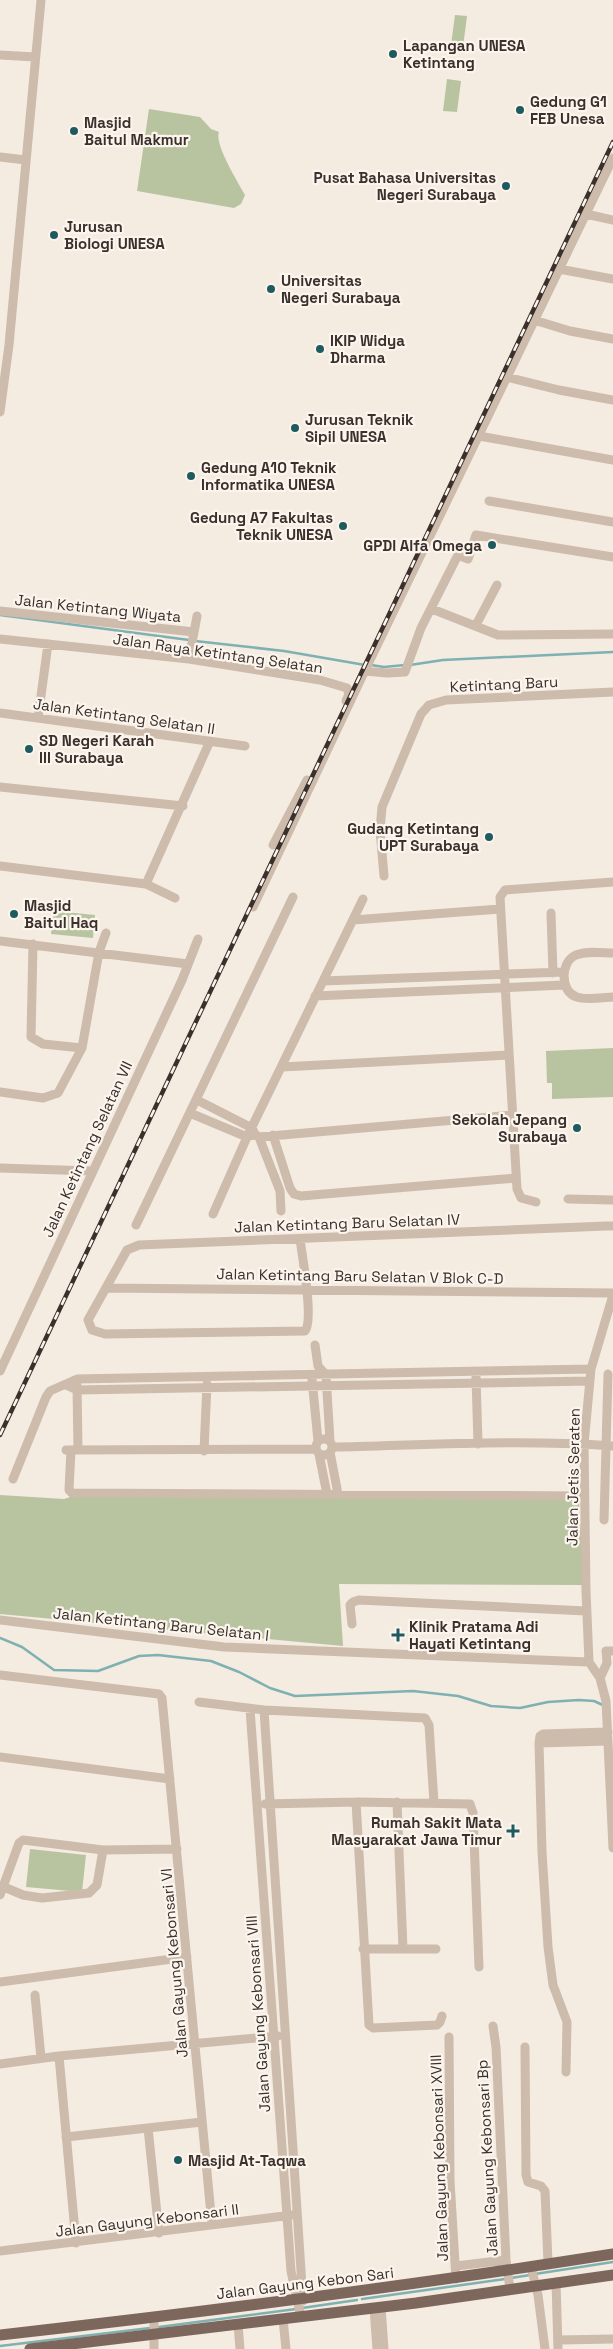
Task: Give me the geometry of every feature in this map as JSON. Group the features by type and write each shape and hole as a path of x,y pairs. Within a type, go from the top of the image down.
{"main road":[{"name":"Jalan Gayung Kebon Sari","path":"30,2349 154,2343 238,2324 283,2319 302,2308 378,2313 507,2269 532,2269 548,2264 613,2254"},
{"name":"Jalan Gayung Kebon Sari","path":"0,2335 154,2318 302,2308 450,2288 556,2287 613,2275"}],"street":[{"path":"0,412 5,345 26,160 40,0"},
{"path":"0,55 35,57"},
{"path":"0,157 26,160"},
{"path":"253,907 366,668 613,158"},
{"path":"586,214 613,220"},
{"path":"559,269 613,280"},
{"path":"534,320 570,331 613,339"},
{"path":"508,377 559,390 613,400"},
{"path":"479,436 613,460"},
{"path":"489,501 613,522"},
{"path":"366,668 386,673 407,668 421,628 432,609 451,566 458,555 468,559 476,535 613,557"},
{"path":"476,625 497,584"},
{"path":"432,609 498,635 613,634"},
{"name":"Jalan Ketintang Wiyata","path":"0,611 193,635"},
{"path":"190,655 197,616"},
{"name":"Jalan Raya Ketintang Selatan","path":"0,639 190,655 320,680 349,690 349,694 317,760 273,845"},
{"path":"38,718 48,644"},
{"name":"Ketintang Baru","path":"384,876 380,830 382,807 421,714 429,705 446,700 613,692"},
{"name":"Jalan Ketintang Selatan II","path":"0,713 245,746"},
{"path":"146,884 183,806 210,741"},
{"path":"0,787 183,806"},
{"path":"0,866 146,884 175,898"},
{"path":"536,1202 521,1198 518,1195 500,898 505,890 613,882"},
{"path":"136,1225 293,897"},
{"path":"213,1214 253,1134 315,996 363,899"},
{"path":"354,920 500,909"},
{"path":"551,913 554,972"},
{"path":"0,1092 43,1098 51,1097 58,1093 82,1048 99,952 106,933"},
{"name":"Jalan Ketintang Selatan VII","path":"0,1371 198,939"},
{"path":"0,941 188,964"},
{"path":"33,944 31,1037 43,1044 82,1048"},
{"path":"613,953 575,955 568,961 564,972 564,985 571,995 580,999 613,997"},
{"path":"323,980 564,972"},
{"path":"315,996 564,985"},
{"path":"282,1067 509,1055"},
{"path":"197,1100 253,1134 280,1191 281,1211"},
{"path":"190,1113 253,1134 274,1135 512,1115"},
{"path":"274,1135 290,1188 294,1194 302,1196 516,1178"},
{"path":"0,1168 91,1171"},
{"path":"568,1199 613,1200"},
{"name":"Jalan Ketintang Baru Selatan IV","path":"106,1288 127,1250 134,1246 613,1226"},
{"path":"106,1288 88,1320 92,1330 105,1334 305,1331 308,1325 300,1239"},
{"name":"Jalan Ketintang Baru Selatan V Blok C-D","path":"106,1288 613,1294"},
{"name":"Jalan Jetis Seraten","path":"589,1662 586,1611 584,1444 591,1369 613,1294"},
{"path":"316,1345 318,1366 312,1375 312,1385 318,1448 327,1494"},
{"path":"318,1366 326,1374 331,1447 338,1494"},
{"path":"13,1479 46,1396 50,1391 77,1379 591,1369"},
{"path":"476,1372 478,1444"},
{"path":"604,1520 609,1446 608,1374"},
{"path":"204,1451 207,1376"},
{"path":"77,1379 69,1490 72,1492 584,1496"},
{"path":"66,1385 77,1390 589,1381"},
{"path":"318,1448 326,1439 331,1447"},
{"path":"331,1447 478,1444 584,1444 609,1446"},
{"path":"71,1450 204,1451 318,1448 325,1455 331,1447"},
{"path":"352,1624 350,1605 352,1602 359,1600 586,1611"},
{"name":"Jalan Ketintang Baru Selatan I","path":"0,1620 224,1647 589,1662"},
{"path":"600,1678 607,1663 606,1651 613,1651"},
{"path":"589,1662 600,1678 608,1696 607,1717 613,1848"},
{"name":"Jalan Gayung Kebonsari VI","path":"0,1675 159,1694 162,1698 212,2225"},
{"path":"199,1702 264,1710 425,1718 429,1725 434,1802"},
{"name":"Jalan Gayung Kebonsari VIII","path":"250,1709 291,2271 302,2308"},
{"name":"Jalan Gayung Kebonsari VIII","path":"264,1710 302,2308"},
{"path":"566,2072 567,2022 553,1984 548,1947 542,1852 539,1742 540,1736 543,1734 608,1736"},
{"path":"0,1757 170,1779"},
{"path":"257,1804 356,1802 469,1804 473,1808 479,1967"},
{"path":"356,1802 363,1949 370,2027 437,2025 442,2016"},
{"path":"397,1802 403,1949"},
{"path":"103,1850 97,1885 89,1893 42,1898 2,1891 19,1843 22,1841 103,1850 177,1849"},
{"path":"363,1949 436,1949"},
{"path":"0,1982 187,1957"},
{"path":"34,1995 41,2058"},
{"name":"Jalan Gayung Kebonsari Bp","path":"493,2026 496,2047 507,2269 510,2288"},
{"path":"0,2064 59,2056 285,2036"},
{"name":"Jalan Gayung Kebonsari XVIII","path":"449,2037 450,2181 456,2266 450,2288"},
{"path":"525,2047 526,2175 528,2182 543,2187 545,2192 548,2264"},
{"path":"59,2056 76,2243"},
{"path":"66,2137 202,2122"},
{"path":"148,2128 159,2233"},
{"name":"Jalan Gayung Kebonsari II","path":"0,2251 297,2215"},
{"path":"456,2266 507,2269"},
{"path":"532,2269 537,2287 545,2349"},
{"path":"556,2287 558,2344 613,2339"},
{"path":"377,2349 378,2313"},
{"path":"378,2313 384,2349"},
{"path":"154,2318 154,2343"},
{"path":"283,2319 286,2349"},
{"path":"238,2324 240,2349"}],"green space":[{"path":"455,15 467,16 463,47 451,45"},
{"path":"447,79 461,81 457,112 443,111"},
{"path":"149,109 200,117 211,129 219,132 218,138 223,154 245,195 241,204 234,208 137,191"},
{"path":"54,911 95,915 93,938 51,934"},
{"path":"613,1048 613,1097 552,1099 552,1083 547,1083 546,1051"},
{"path":"0,1495 64,1499 73,1496 579,1500 584,1585 339,1584 343,1646 0,1614"},
{"path":"30,1849 86,1855 82,1892 26,1887"}],"waterway":[{"path":"0,615 189,640"},
{"path":"195,641 284,651 365,665"},
{"path":"410,665 443,660 613,652"},
{"path":"371,665 384,667 405,665"},
{"path":"0,1638 22,1647 54,1670 98,1671 139,1656 158,1655 211,1661 239,1672 270,1688 295,1696 413,1691 458,1696 491,1706 520,1708 548,1702 579,1700 594,1701 605,1706"},
{"path":"535,2274 613,2262"},
{"path":"511,2278 530,2275"},
{"path":"362,2299 505,2279"},
{"path":"302,2308 357,2300"},
{"path":"159,2327 296,2309"},
{"path":"0,2346 150,2328"}],"railway":[{"path":"0,1435 613,142"}],"place":[{"name":"Lapangan UNESA Ketintang","path":"393,54"},
{"name":"Gedung G1 FEB Unesa","path":"520,110"},
{"name":"Masjid Baitul Makmur","path":"74,131"},
{"name":"Pusat Bahasa Universitas Negeri Surabaya","path":"506,186"},
{"name":"Jurusan Biologi UNESA","path":"54,235"},
{"name":"Universitas Negeri Surabaya","path":"271,289"},
{"name":"IKIP Widya Dharma","path":"320,349"},
{"name":"Jurusan Teknik Sipil UNESA","path":"295,428"},
{"name":"Gedung A10 Teknik Informatika UNESA","path":"191,476"},
{"name":"Gedung A7 Fakultas Teknik UNESA","path":"343,526"},
{"name":"GPDI Alfa Omega","path":"492,545"},
{"name":"SD Negeri Karah III Surabaya","path":"29,749"},
{"name":"Gudang Ketintang UPT Surabaya","path":"489,837"},
{"name":"Masjid Baitul Haq","path":"14,914"},
{"name":"Sekolah Jepang Surabaya","path":"577,1128"},
{"name":"Klinik Pratama Adi Hayati Ketintang","path":"398,1635"},
{"name":"Rumah Sakit Mata Masyarakat Jawa Timur","path":"513,1831"},
{"name":"Masjid At-Taqwa","path":"178,2160"}]}
